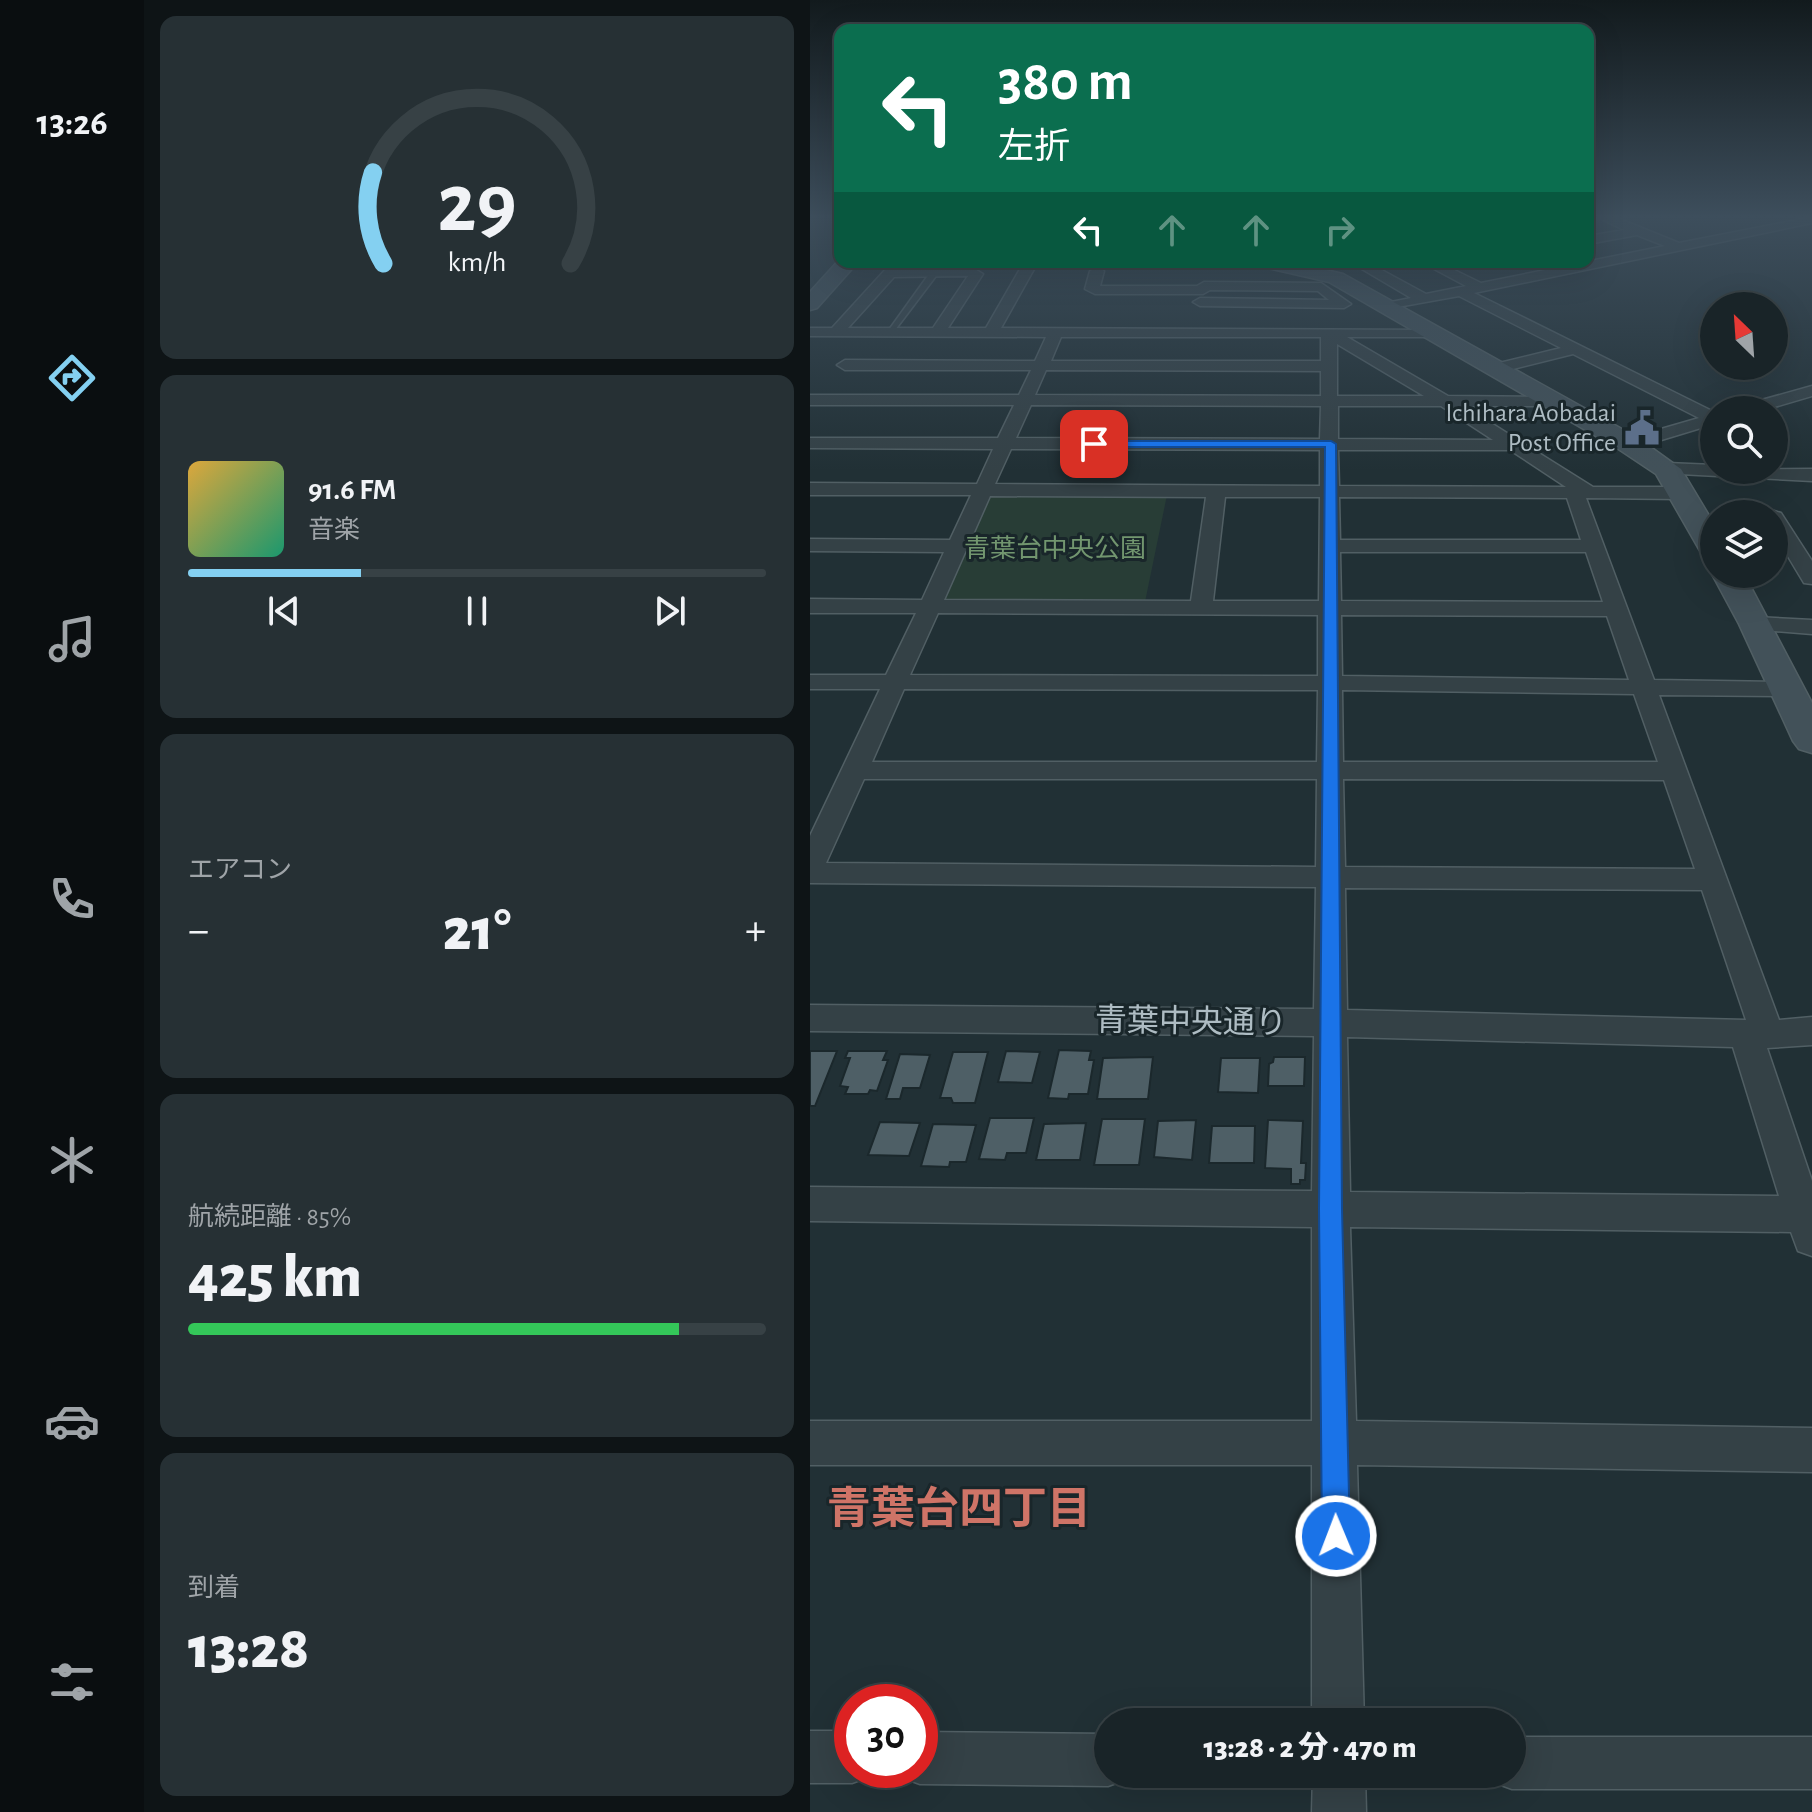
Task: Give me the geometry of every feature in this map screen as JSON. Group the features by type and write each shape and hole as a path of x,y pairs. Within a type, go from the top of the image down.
{"street":[{"path":"836,332 864,302"},
{"path":"938,332 958,302"},
{"path":"991,332 1008,302"},
{"path":"1194,333 1200,302"},
{"path":"1322,302 1344,304 1341,302"},
{"path":"1377,302 1629,444 1667,469 1700,524"},
{"path":"1386,307 1412,302"},
{"path":"1481,302 1714,419 1629,444"},
{"path":"810,332 1433,333"},
{"path":"824,390 871,332"},
{"path":"810,867 1056,332"},
{"path":"1329,333 1332,546 1329,771 1333,1023 1331,1209 1338,1708"},
{"path":"810,1204 1331,1209 1808,1226 1713,880 1593,546 1580,491 1448,403 1329,333"},
{"path":"1497,368 1575,349"},
{"path":"824,390 1041,366 1330,366"},
{"path":"824,390 1025,401 1554,401"},
{"path":"1788,398 1812,391"},
{"path":"810,443 1513,445"},
{"path":"1667,469 1700,470"},
{"path":"1788,474 1812,475"},
{"path":"810,489 1682,493"},
{"path":"1201,608 1216,491"},
{"path":"1788,538 1810,570"},
{"path":"810,545 957,546"},
{"path":"1332,546 1593,546"},
{"path":"1736,588 1812,741"},
{"path":"810,606 1616,609"},
{"path":"1756,624 1812,627"},
{"path":"810,682 1330,683 1785,689"},
{"path":"853,770 1674,771"},
{"path":"810,873 1713,880"},
{"name":"青葉中央通り","path":"810,1018 1333,1023 1756,1034 1812,1031"},
{"path":"810,1443 1335,1443 1812,1450"},
{"path":"810,1757 834,1757"},
{"path":"938,1758 1094,1760"},
{"path":"1526,1763 1812,1763"},
{"path":"1339,1788 1339,1812"}],"lane":[{"path":"889,332 912,302"}],"green space":[{"name":"青葉台中央公園","path":"1167,495 1145,602 948,603 942,598 988,496"}],"building":[{"path":"1059,1050 1091,1051 1089,1060 1094,1060 1088,1094 1069,1094 1068,1099 1048,1098"},
{"path":"810,1051 837,1051 815,1106 810,1106"},
{"path":"848,1051 887,1051 883,1060 888,1060 877,1091 845,1094 848,1087 840,1086 850,1058 845,1058"},
{"path":"1006,1051 1040,1052 1032,1083 998,1082"},
{"path":"953,1052 988,1052 975,1103 953,1103 951,1098 940,1098"},
{"path":"900,1054 930,1055 920,1088 903,1088 900,1099 886,1099"},
{"path":"1153,1057 1148,1099 1097,1099 1103,1058"},
{"path":"1274,1057 1305,1057 1304,1086 1268,1086 1269,1064"},
{"path":"1221,1058 1260,1058 1258,1093 1218,1092"},
{"path":"990,1118 1034,1118 1026,1153 1007,1153 1005,1160 979,1159"},
{"path":"1102,1119 1145,1119 1139,1165 1094,1165"},
{"path":"1196,1120 1192,1160 1154,1157 1158,1121"},
{"path":"1268,1120 1303,1121 1301,1163 1306,1163 1305,1180 1300,1180 1300,1184 1291,1184 1291,1169 1265,1168"},
{"path":"880,1122 920,1123 909,1156 868,1155"},
{"path":"1086,1123 1080,1160 1036,1160 1044,1124"},
{"path":"933,1124 976,1125 966,1162 950,1162 949,1167 921,1166"},
{"path":"1212,1126 1255,1126 1254,1163 1209,1163"}],"place":[{"name":"Ichihara Aobadai Post Office","path":"1642,428"}],"district":[{"name":"青葉台四丁目","path":"959,1510"}],"route":[{"path":"1094,444 1331,444 1329,877 1333,1023 1331,1209 1336,1536"}]}
